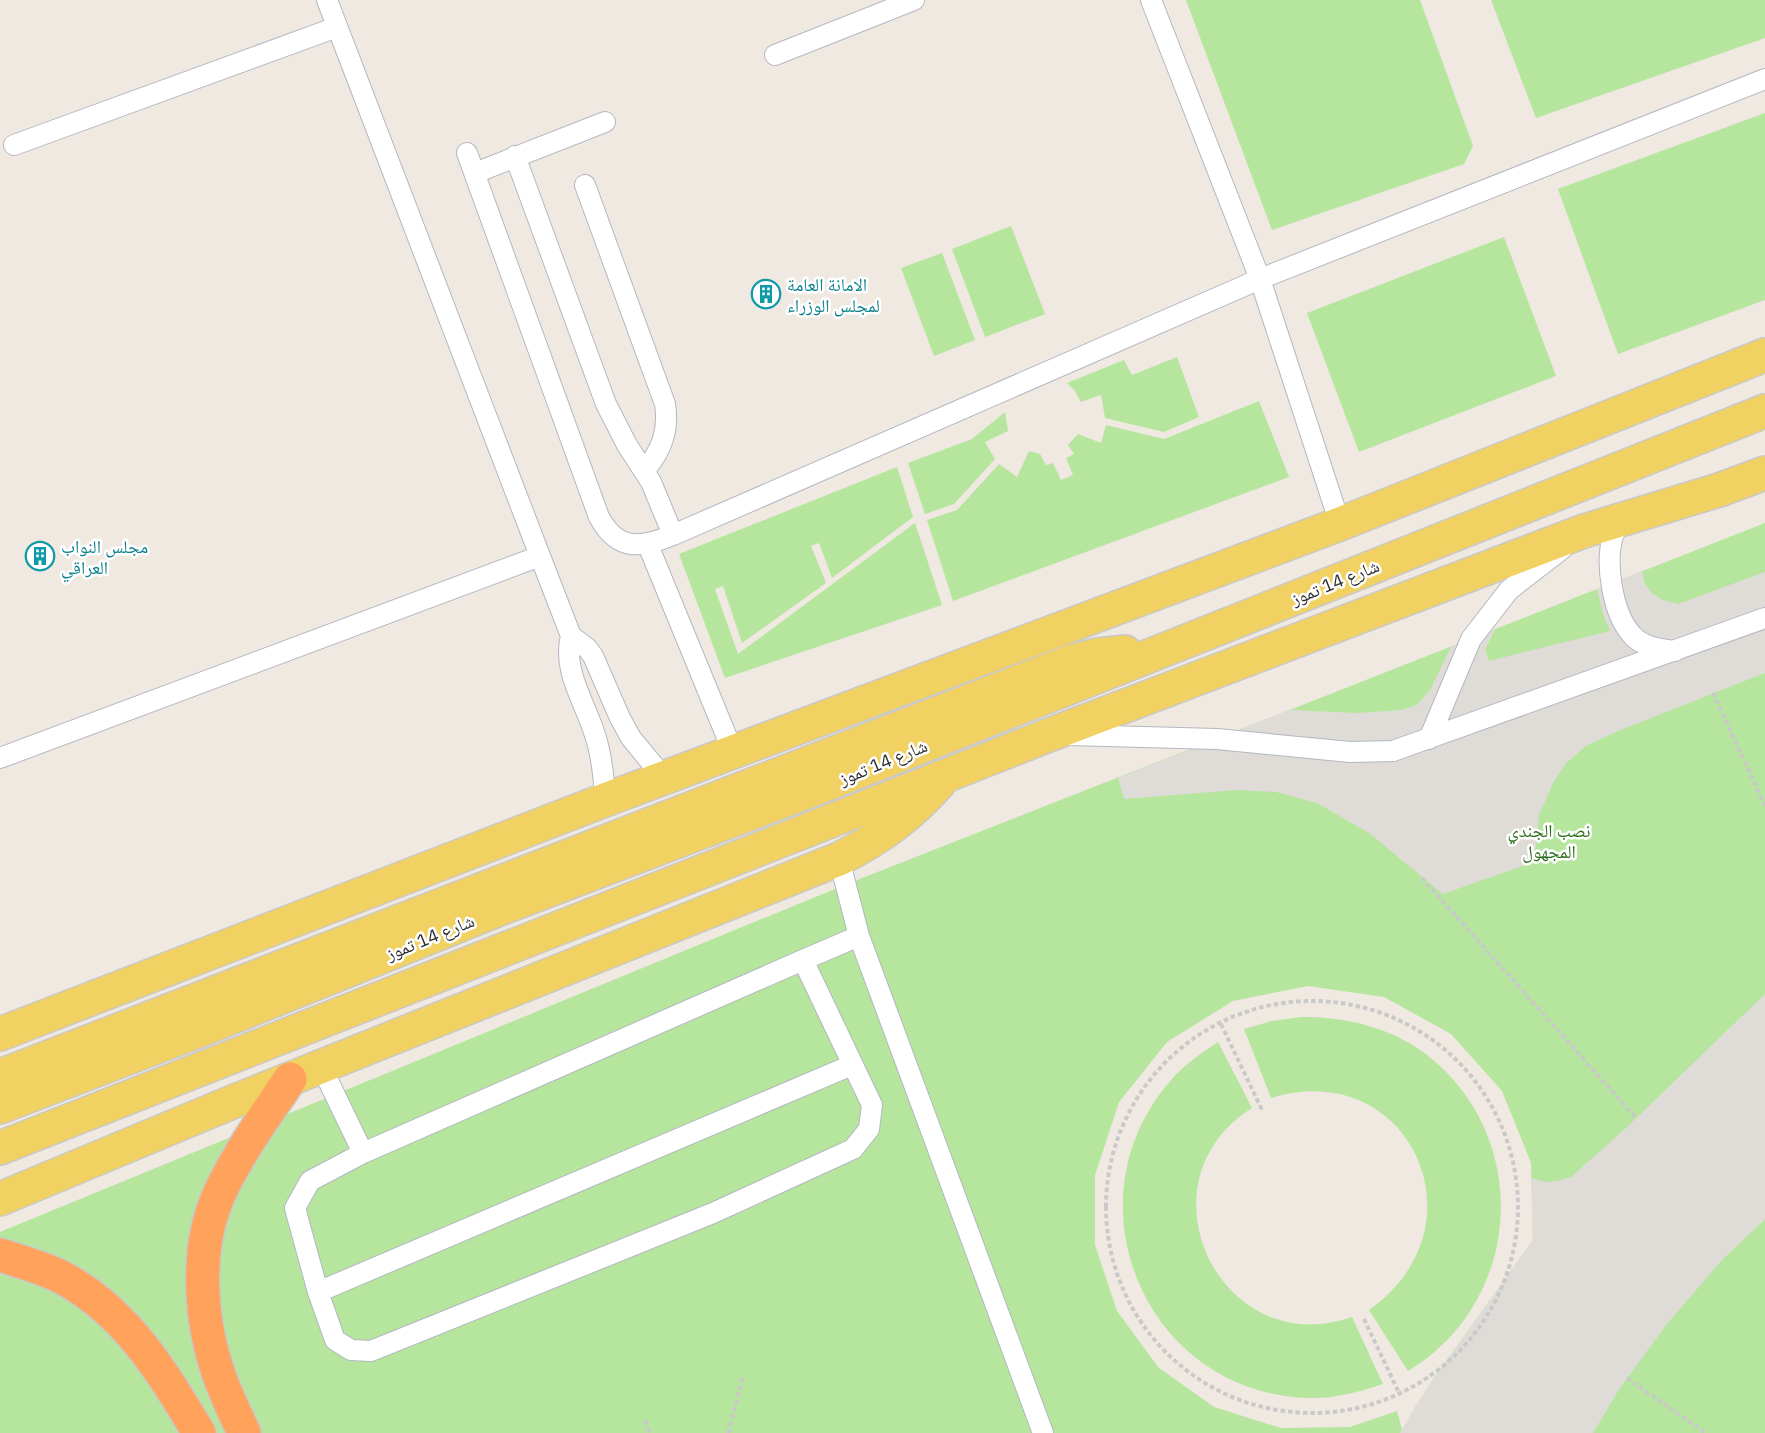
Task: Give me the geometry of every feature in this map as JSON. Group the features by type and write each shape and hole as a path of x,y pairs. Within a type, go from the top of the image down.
{"highway":[{"path":"244,1433 220,1377 203,1308 204,1242 221,1189 248,1141 290,1079"},
{"path":"0,1255 64,1278 116,1315 162,1372 199,1433"}],"main road":[{"path":"0,1034 605,800 1340,524 1765,355"},
{"name":"شارع 14 تموز","path":"0,1107 198,1031 502,908 812,790 1765,411"},
{"name":"شارع 14 تموز","path":"0,1148 1049,735 1584,531 1719,490 1765,473"},
{"path":"0,1076 1072,660 1127,652 1150,656"},
{"path":"0,1199 321,1066 839,859 869,844 897,825 923,802 945,776"}],"lane":[{"path":"327,0 571,636 568,657 570,668 599,749 605,800"},
{"path":"775,55 914,0"},
{"path":"1151,0 1260,279 1340,524"},
{"path":"14,145 337,27"},
{"path":"467,153 598,517 613,537 636,546 673,535 1260,279 1765,80"},
{"path":"475,173 605,122"},
{"path":"514,156 606,404 627,445 645,471 673,535"},
{"path":"585,185 665,404 666,433 654,459 645,471"},
{"path":"1622,519 1613,536 1610,572 1616,602 1623,620 1632,635 1645,645 1674,651"},
{"path":"1429,739 1471,639 1480,626 1509,590 1584,531"},
{"path":"648,544 733,752"},
{"path":"0,758 540,556"},
{"path":"1049,735 1217,739 1376,753 1392,751 1765,618"},
{"path":"571,636 587,648 631,738 664,778"},
{"path":"839,859 859,936 1043,1433"},
{"path":"803,960 872,1105 869,1129 853,1149 713,1213 371,1351 351,1350 335,1340 318,1292 295,1208 310,1181 363,1153 803,960 859,936"},
{"path":"318,1292 852,1065"},
{"path":"321,1066 363,1153"}],"path":[{"path":"1713,693 1765,806"},
{"path":"1422,878 1636,1118"},
{"path":"1459,1342 1434,1378 1371,1407 1316,1416 1262,1410 1210,1389 1166,1355 1133,1311 1112,1260 1106,1205 1118,1136 1152,1076 1204,1030 1269,1004 1338,1001 1404,1020 1460,1060 1500,1117 1519,1184 1513,1267 1491,1297"},
{"path":"1221,1024 1262,1110"},
{"path":"1364,1319 1400,1395"},
{"path":"728,1433 743,1377"},
{"path":"1627,1378 1706,1433"},
{"path":"645,1421 650,1433"}],"green space":[{"path":"1186,0 1420,0 1473,146 1464,164 1272,230"},
{"path":"1491,0 1765,0 1765,38 1536,118"},
{"path":"1765,113 1765,300 1618,354 1558,189"},
{"path":"1011,226 1045,314 985,337 952,249"},
{"path":"1504,237 1556,376 1359,452 1307,313"},
{"path":"942,253 975,340 934,356 901,268"},
{"path":"1177,357 1199,417 1164,432 1105,418 1101,395 1081,402 1067,383 1124,360 1132,375"},
{"path":"1259,401 1289,477 953,601 927,520 957,510 999,464 1017,477 1029,451 1040,454 1046,465 1053,463 1061,480 1073,475 1066,458 1074,454 1068,445 1078,434 1101,443 1106,425 1164,439"},
{"path":"1005,412 1008,431 985,442 995,459 954,504 925,514 908,463 972,439"},
{"path":"897,467 913,517 832,578 819,543 811,546 826,583 742,643 723,586 715,589 738,654 915,523 942,605 725,678 679,554"},
{"name":"نصب الجندي المجهول","path":"1765,523 1765,1433 0,1433 0,1232 847,884","holes":["1308,986 1384,997 1451,1034 1502,1091 1531,1163 1533,1240 1434,1378 1402,1430 1397,1411 1350,1427 1281,1428 1214,1407 1158,1367 1117,1311 1095,1245 1095,1175 1119,1102 1167,1042 1233,1001"]},
{"path":"1301,1017 1330,1018 1358,1023 1385,1031 1426,1054 1464,1093 1485,1129 1497,1167 1501,1206 1497,1244 1486,1282 1467,1316 1441,1346 1408,1371 1369,1310 1405,1275 1424,1235 1427,1194 1416,1156 1394,1124 1361,1101 1319,1091 1271,1098 1244,1029 1272,1021"},
{"path":"1218,1042 1252,1108 1217,1140 1199,1178 1197,1219 1208,1258 1231,1291 1264,1314 1305,1324 1352,1317 1383,1384 1365,1390 1318,1398 1251,1388 1203,1363 1165,1327 1138,1282 1125,1232 1125,1179 1140,1127 1172,1079"}],"shaded area":[{"path":"1642,571 1645,584 1652,593 1663,600 1678,604 1765,572 1765,673 1618,731 1586,746 1566,763 1553,783 1539,815 1534,862 1443,894 1369,833 1317,803 1276,792 1236,790 1124,799 1118,778 1289,710 1358,713 1401,710 1417,705 1430,690 1451,647 1495,629 1485,650 1489,661 1610,631 1597,589"},
{"path":"1765,994 1765,1219 1722,1260 1666,1325 1620,1388 1593,1433 1400,1433 1434,1378 1533,1240 1531,1178 1545,1182 1571,1177 1626,1128"}],"place":[{"name":"الامانة العامة لمجلس الوزراء","path":"766,294"},
{"name":"مجلس النواب العراقي","path":"40,556"}]}
